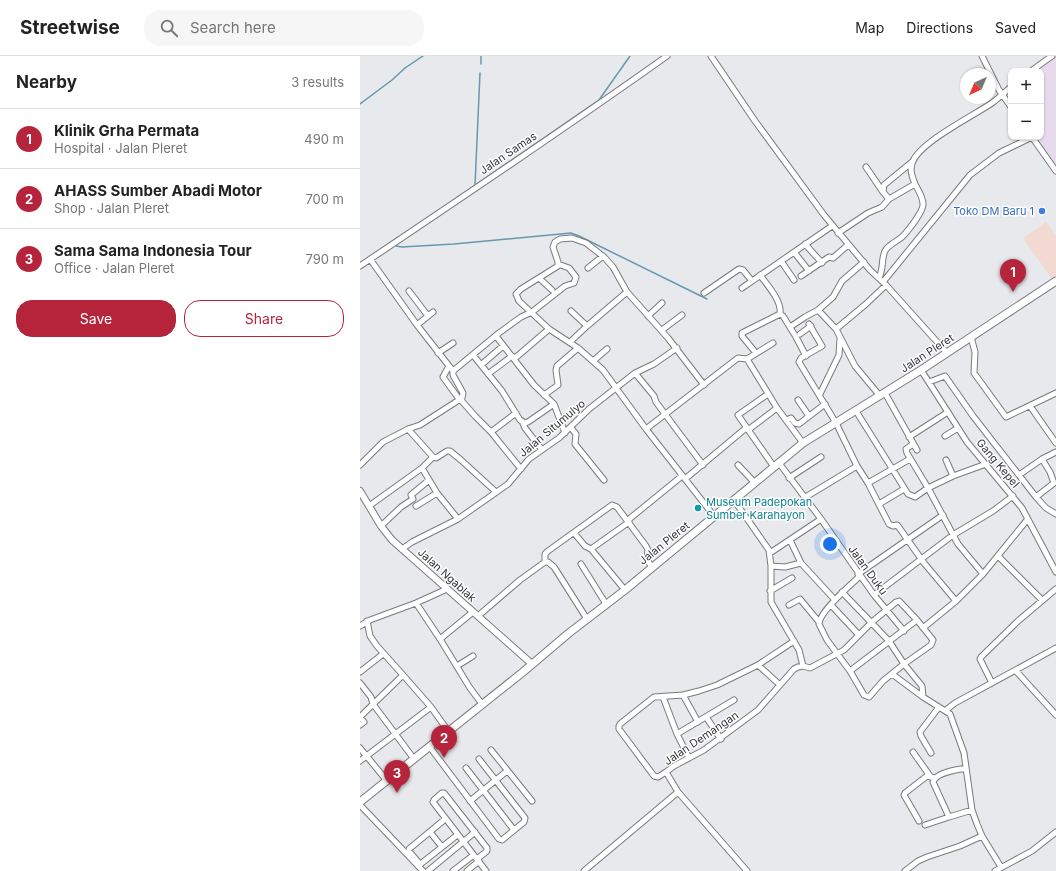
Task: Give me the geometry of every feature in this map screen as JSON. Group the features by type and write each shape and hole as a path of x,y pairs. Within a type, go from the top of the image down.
{"main road":[{"name":"Jalan Pleret","path":"360,804 385,779 429,746 446,729 532,664 625,590 754,482 804,443 922,370 1056,281"}],"street":[{"name":"Jalan Samas","path":"360,266 604,101 667,56"},
{"path":"711,56 801,186 832,226 947,353"},
{"path":"982,56 1008,104"},
{"path":"1035,68 1052,56"},
{"path":"883,192 884,185 912,162 916,155 933,140 994,102 1008,89"},
{"path":"836,329 866,304 882,282 970,175 999,153 1026,140"},
{"path":"1034,140 1056,171"},
{"path":"882,282 884,254 887,249 904,235 924,206 911,171 912,162"},
{"path":"866,166 889,199"},
{"path":"838,233 868,213 882,207 889,199 915,184"},
{"path":"742,288 832,226"},
{"path":"704,385 677,348 627,292 613,267 603,256 578,239 560,239 553,244 558,264 556,268 521,289 516,294 519,301 549,329 578,348 603,370 646,429 714,516"},
{"path":"805,244 822,263"},
{"path":"801,276 829,257 833,258 848,245"},
{"path":"794,252 809,271"},
{"path":"588,268 603,256"},
{"path":"360,465 383,442 408,429 427,422 460,399 463,394 453,375 453,371 417,325 370,259"},
{"path":"781,261 794,280"},
{"path":"790,328 818,310 833,297 842,281 864,262"},
{"path":"453,371 521,317 532,312 565,286 575,282 577,277 569,268 558,264"},
{"path":"704,293 738,269 743,270 752,281"},
{"path":"760,275 772,291 781,308 780,314"},
{"path":"539,278 552,290"},
{"path":"409,291 428,316"},
{"path":"570,342 627,292"},
{"path":"648,316 662,303"},
{"path":"818,310 836,329 857,369 882,394 917,450"},
{"path":"571,311 587,326"},
{"path":"417,325 434,312"},
{"path":"780,314 783,316 806,356"},
{"path":"756,353 742,336 742,333 780,314"},
{"path":"662,330 682,315"},
{"path":"800,334 810,325 822,346 800,359 799,362 826,404 857,466 868,483 889,524 898,526 921,559 956,601"},
{"path":"488,374 513,358 549,329"},
{"path":"496,336 544,395 554,404 565,433"},
{"path":"820,394 839,355 840,336"},
{"path":"971,337 975,352 974,373 1005,416 1008,417 1056,393"},
{"path":"438,353 453,343"},
{"path":"646,429 738,358 747,359 773,343"},
{"path":"481,365 503,346"},
{"path":"544,395 558,385 556,370 557,366 578,348"},
{"name":"Jalan Situmulyo","path":"402,549 412,542 458,519 510,482 529,459 565,433 589,409 635,373 654,364 677,348"},
{"path":"593,361 606,349"},
{"path":"473,355 502,391 525,428 542,450"},
{"path":"747,359 777,408 804,443"},
{"path":"448,366 443,377 460,399 491,432 521,469"},
{"name":"Gang Kepel","path":"922,370 967,442 1022,508 1027,520 1056,572"},
{"path":"635,373 654,396 656,402 704,465"},
{"path":"929,382 945,376 973,416 1036,497 1046,508 1056,514"},
{"path":"747,429 738,415 768,394"},
{"path":"798,400 809,416"},
{"path":"522,421 524,423 528,422 554,404"},
{"path":"786,420 791,418 795,423 799,424 826,404"},
{"path":"1030,406 1056,443"},
{"path":"592,549 684,477 704,465 747,429 777,408"},
{"path":"856,411 904,489 908,494 914,497 918,496 928,488 953,476 986,464"},
{"path":"909,436 948,412"},
{"path":"491,432 516,413"},
{"path":"570,428 576,434 575,444 604,480"},
{"path":"945,436 958,428"},
{"path":"408,429 433,457"},
{"name":"Jalan Duku","path":"747,429 789,478 821,519 859,575 904,631"},
{"path":"913,444 906,449 906,453 928,488 958,544 983,574"},
{"path":"369,506 422,468 433,457 436,458 447,451 450,451 461,460 496,492"},
{"path":"1019,474 1056,452"},
{"path":"789,478 821,457"},
{"path":"868,483 910,459"},
{"path":"1036,497 1054,483 1050,472 1042,459"},
{"path":"946,460 953,476"},
{"path":"738,465 754,482"},
{"path":"804,498 857,466"},
{"path":"422,468 437,493 458,519"},
{"path":"381,526 401,507 413,499 411,494 429,480"},
{"path":"879,504 904,489"},
{"name":"Jalan Ngablak","path":"360,491 381,526 390,537 532,664"},
{"path":"416,506 437,493"},
{"path":"874,595 953,535 993,511 1013,496"},
{"path":"734,500 765,543 770,553 770,591 772,605 794,641 800,653 803,666 810,668 837,654 844,650 872,622 899,601 918,620 933,640 932,644 883,681 871,696 867,697 862,691 850,671 837,654 819,627 821,616 859,575 943,515"},
{"path":"545,562 545,554 548,551 612,505 617,507 646,546 648,550 647,559 652,568"},
{"path":"770,553 821,519"},
{"path":"923,628 956,601 983,574 1027,520"},
{"path":"574,533 585,546 592,549 625,590"},
{"path":"790,540 801,563 835,600"},
{"path":"998,556 1042,600"},
{"path":"440,639 545,562"},
{"path":"545,562 548,562 554,567 587,619"},
{"path":"771,566 785,567 801,563"},
{"path":"581,564 606,604"},
{"path":"770,591 792,578"},
{"path":"360,626 367,621 416,603 447,589"},
{"path":"992,683 980,657 1056,589"},
{"path":"842,592 872,622 889,642 904,664 922,686 923,697"},
{"path":"789,605 800,599 819,622"},
{"path":"416,603 481,702"},
{"path":"831,605 859,636"},
{"path":"850,671 918,620"},
{"path":"367,621 370,636 383,654 431,707 446,729"},
{"path":"666,772 658,777 654,776 618,726 653,698 683,695 711,687 758,664 794,641"},
{"path":"946,710 955,703 1056,648"},
{"path":"360,672 383,654"},
{"path":"457,666 473,656"},
{"path":"758,664 780,685"},
{"name":"Jalan Demangan","path":"747,871 678,792 666,772 674,766 701,752 758,710 767,702 796,668 803,666"},
{"path":"1016,671 1056,715"},
{"path":"892,674 923,697 946,710 952,717 964,753 972,810 982,836 1001,868"},
{"path":"360,725 364,722 360,717 403,675"},
{"path":"360,683 413,757"},
{"path":"683,695 698,722"},
{"path":"663,697 677,734 689,758"},
{"path":"677,734 734,700"},
{"path":"360,762 397,735 431,707"},
{"path":"931,753 920,732 939,707"},
{"path":"706,717 720,739"},
{"path":"429,746 499,839 502,840 524,822 525,818 479,759"},
{"path":"360,748 385,779"},
{"path":"491,750 532,801"},
{"path":"913,752 932,777 949,817"},
{"path":"466,768 514,830"},
{"path":"918,820 904,795 925,777 932,777 966,768"},
{"path":"470,801 508,770"},
{"path":"584,871 678,792"},
{"path":"467,871 478,860 488,850 444,793 442,793 433,802 478,860 486,871"},
{"path":"360,804 419,865"},
{"path":"925,825 972,810"},
{"path":"423,871 409,849 444,820"},
{"path":"430,832 442,847"},
{"path":"428,871 474,832"},
{"path":"995,871 1032,850 1056,832"},
{"path":"419,865 456,836"},
{"path":"905,871 918,861 965,844 982,836"},
{"path":"453,871 471,857"}],"shaded area":[{"path":"1056,57 1056,165 1038,140 1044,140 1044,68 1040,68"},
{"path":"1046,222 1056,236 1056,276 1052,279 1023,238"}],"waterway":[{"path":"360,104 392,80 405,68 423,56"},
{"path":"481,56 481,64"},
{"path":"458,197 599,100 630,56"},
{"path":"475,185 480,73"},
{"path":"394,244 402,247 454,244 571,233 707,299"},
{"path":"380,250 398,237"}],"place":[{"name":"Toko DM Baru 1","path":"1042,211"},
{"name":"Klinik Grha Permata","path":"1013,292"},
{"name":"Museum Padepokan Sumber Karahayon","path":"698,508"},
{"name":"AHASS Sumber Abadi Motor","path":"444,758"},
{"name":"Sama Sama Indonesia Tour","path":"397,793"}]}
